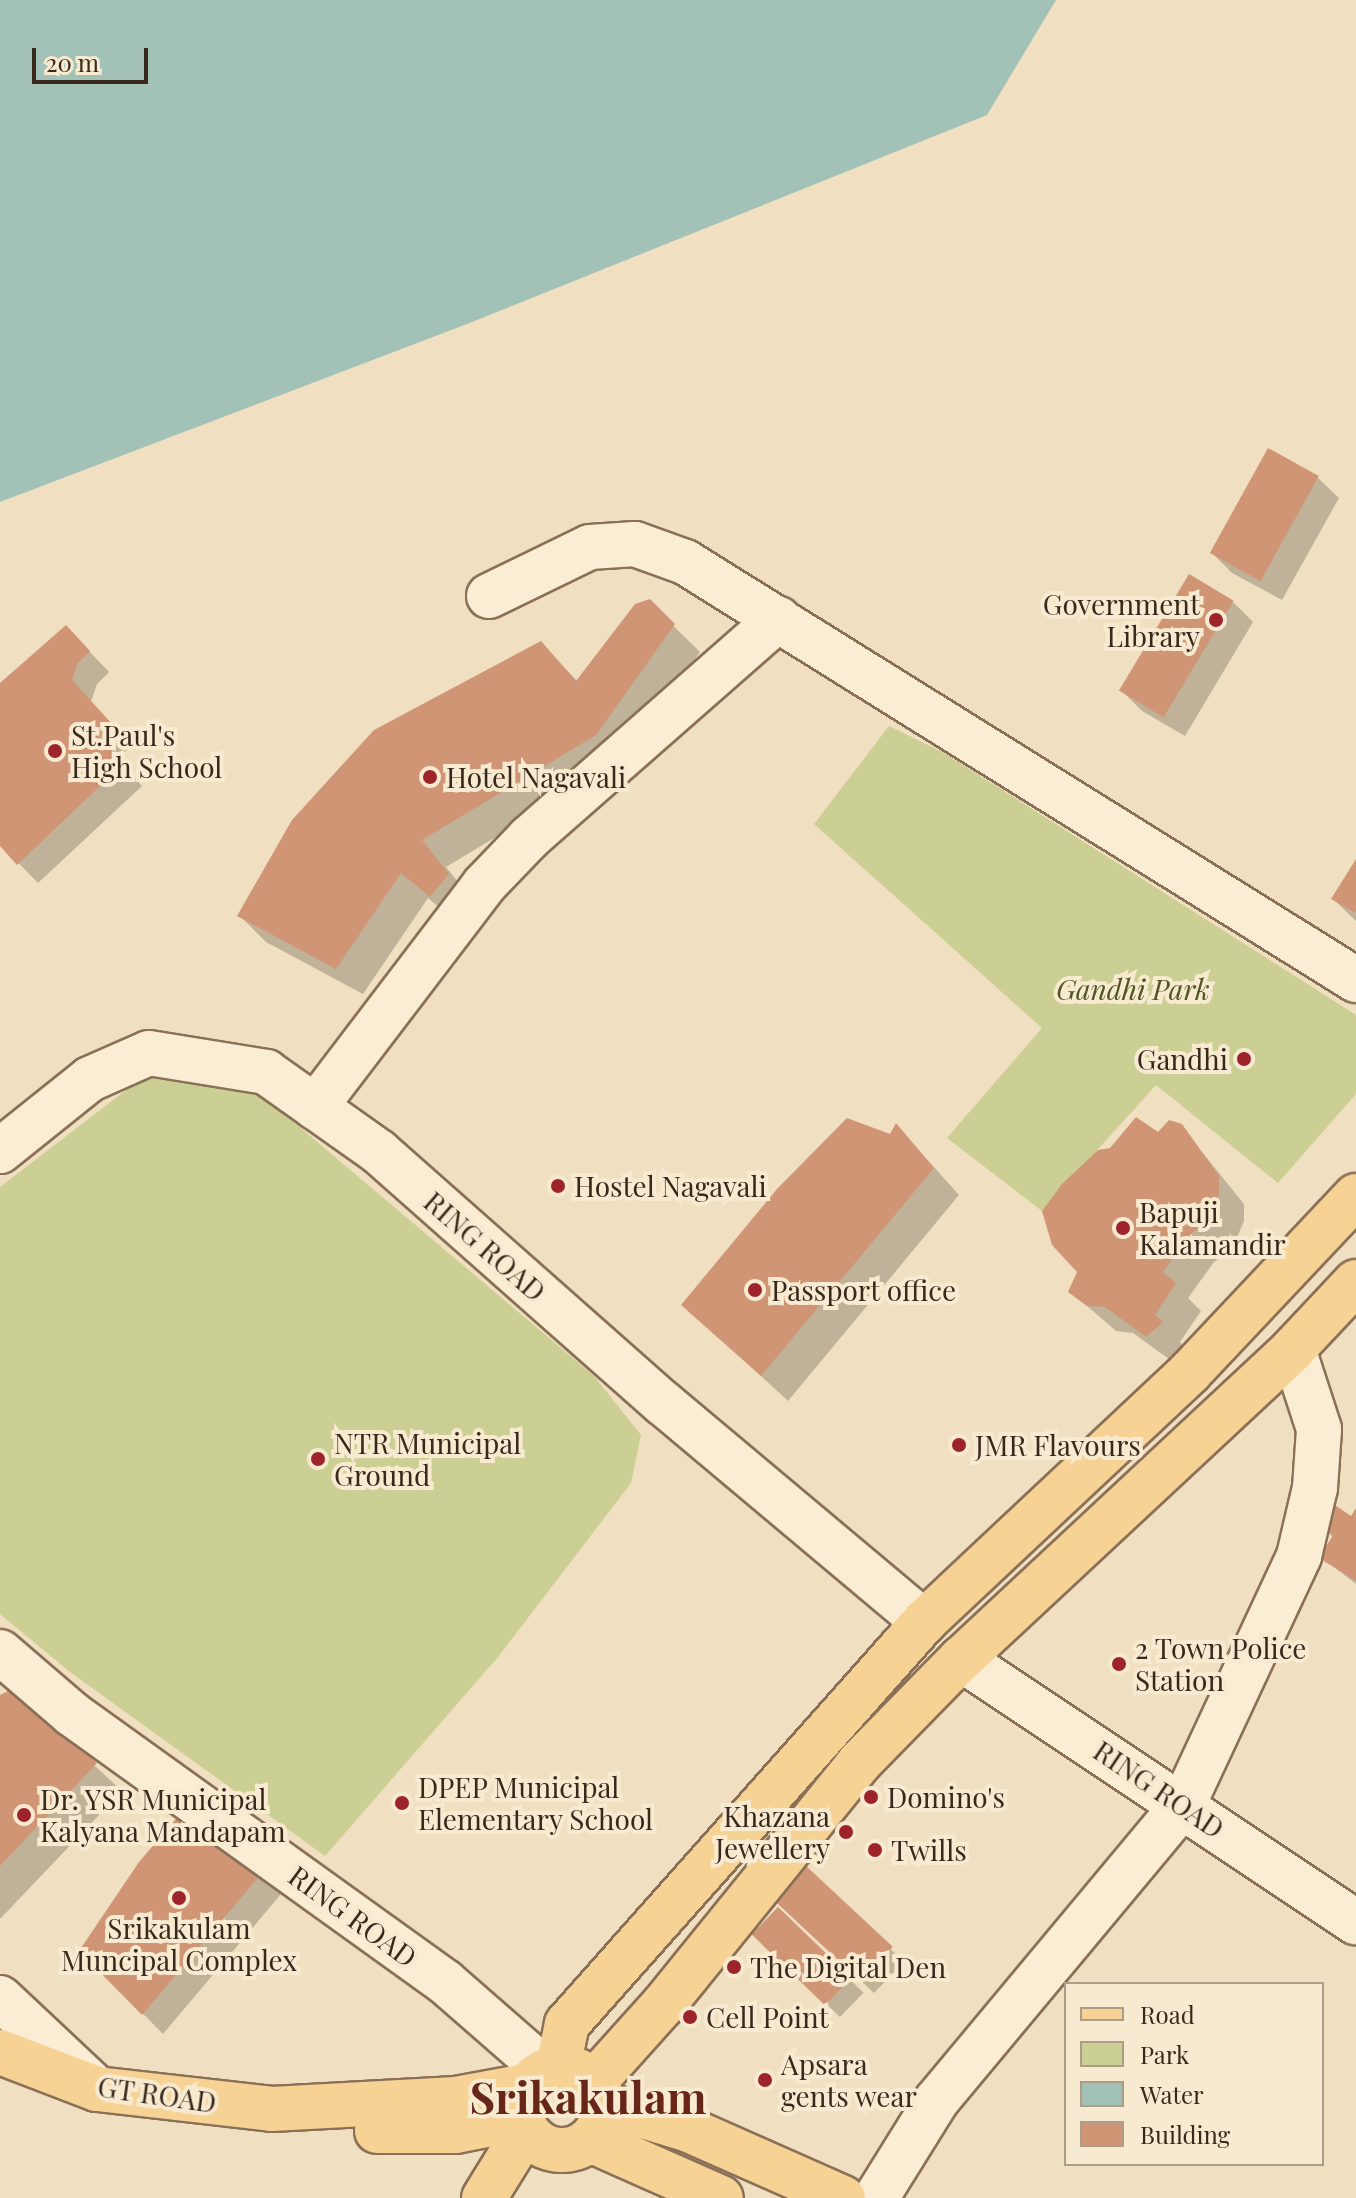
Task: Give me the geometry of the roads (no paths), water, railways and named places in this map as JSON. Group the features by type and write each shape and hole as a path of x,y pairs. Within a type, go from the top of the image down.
{"main road":[{"path":"513,2198 557,2105 567,2024 924,1622 1190,1372 1356,1196"},
{"path":"484,2198 557,2105 664,2004 859,1763 961,1659 1293,1349 1356,1282"},
{"name":"GT ROAD","path":"0,2052 97,2089 272,2109 456,2099 557,2105"},
{"path":"557,2105 721,2198"},
{"path":"557,2105 689,2130 843,2198"}],"street":[{"path":"489,596 590,547 635,544 685,562 1356,980"},
{"path":"315,1107 484,885 520,847 778,619"},
{"name":"RING ROAD","path":"0,1151 90,1079 149,1053 266,1072 379,1152 663,1403 924,1622"},
{"path":"876,2198 937,2100 1183,1805 1299,1556 1315,1488 1319,1429 1293,1349"},
{"name":"RING ROAD","path":"0,1652 72,1714 445,1982 557,2105"},
{"name":"RING ROAD","path":"961,1659 1356,1922"},
{"path":"0,1998 97,2089"}],"water":[{"path":"0,0 1056,0 987,115 467,324 0,502"}],"place":[{"name":"Government Library","path":"1216,620"},
{"name":"St.Paul's High School","path":"55,751"},
{"name":"Hotel Nagavali","path":"430,777"},
{"name":"Gandhi","path":"1244,1059"},
{"name":"Hostel Nagavali","path":"558,1186"},
{"name":"Bapuji Kalamandir","path":"1123,1228"},
{"name":"Passport office","path":"755,1290"},
{"name":"JMR Flavours","path":"959,1445"},
{"name":"NTR Municipal Ground","path":"318,1459"},
{"name":"2 Town Police Station","path":"1119,1664"},
{"name":"Domino's","path":"871,1797"},
{"name":"DPEP Municipal Elementary School","path":"402,1803"},
{"name":"Dr. YSR Municipal Kalyana Mandapam","path":"24,1815"},
{"name":"Khazana Jewellery","path":"846,1832"},
{"name":"Twills","path":"875,1850"},
{"name":"Srikakulam Muncipal Complex","path":"179,1898"},
{"name":"The Digital Den","path":"734,1967"},
{"name":"Cell Point","path":"690,2017"},
{"name":"Apsara gents wear","path":"765,2080"}],"district":[{"name":"Srikakulam","path":"588,2096"}],"park label":[{"name":"Gandhi Park","path":"1133,989"}]}
